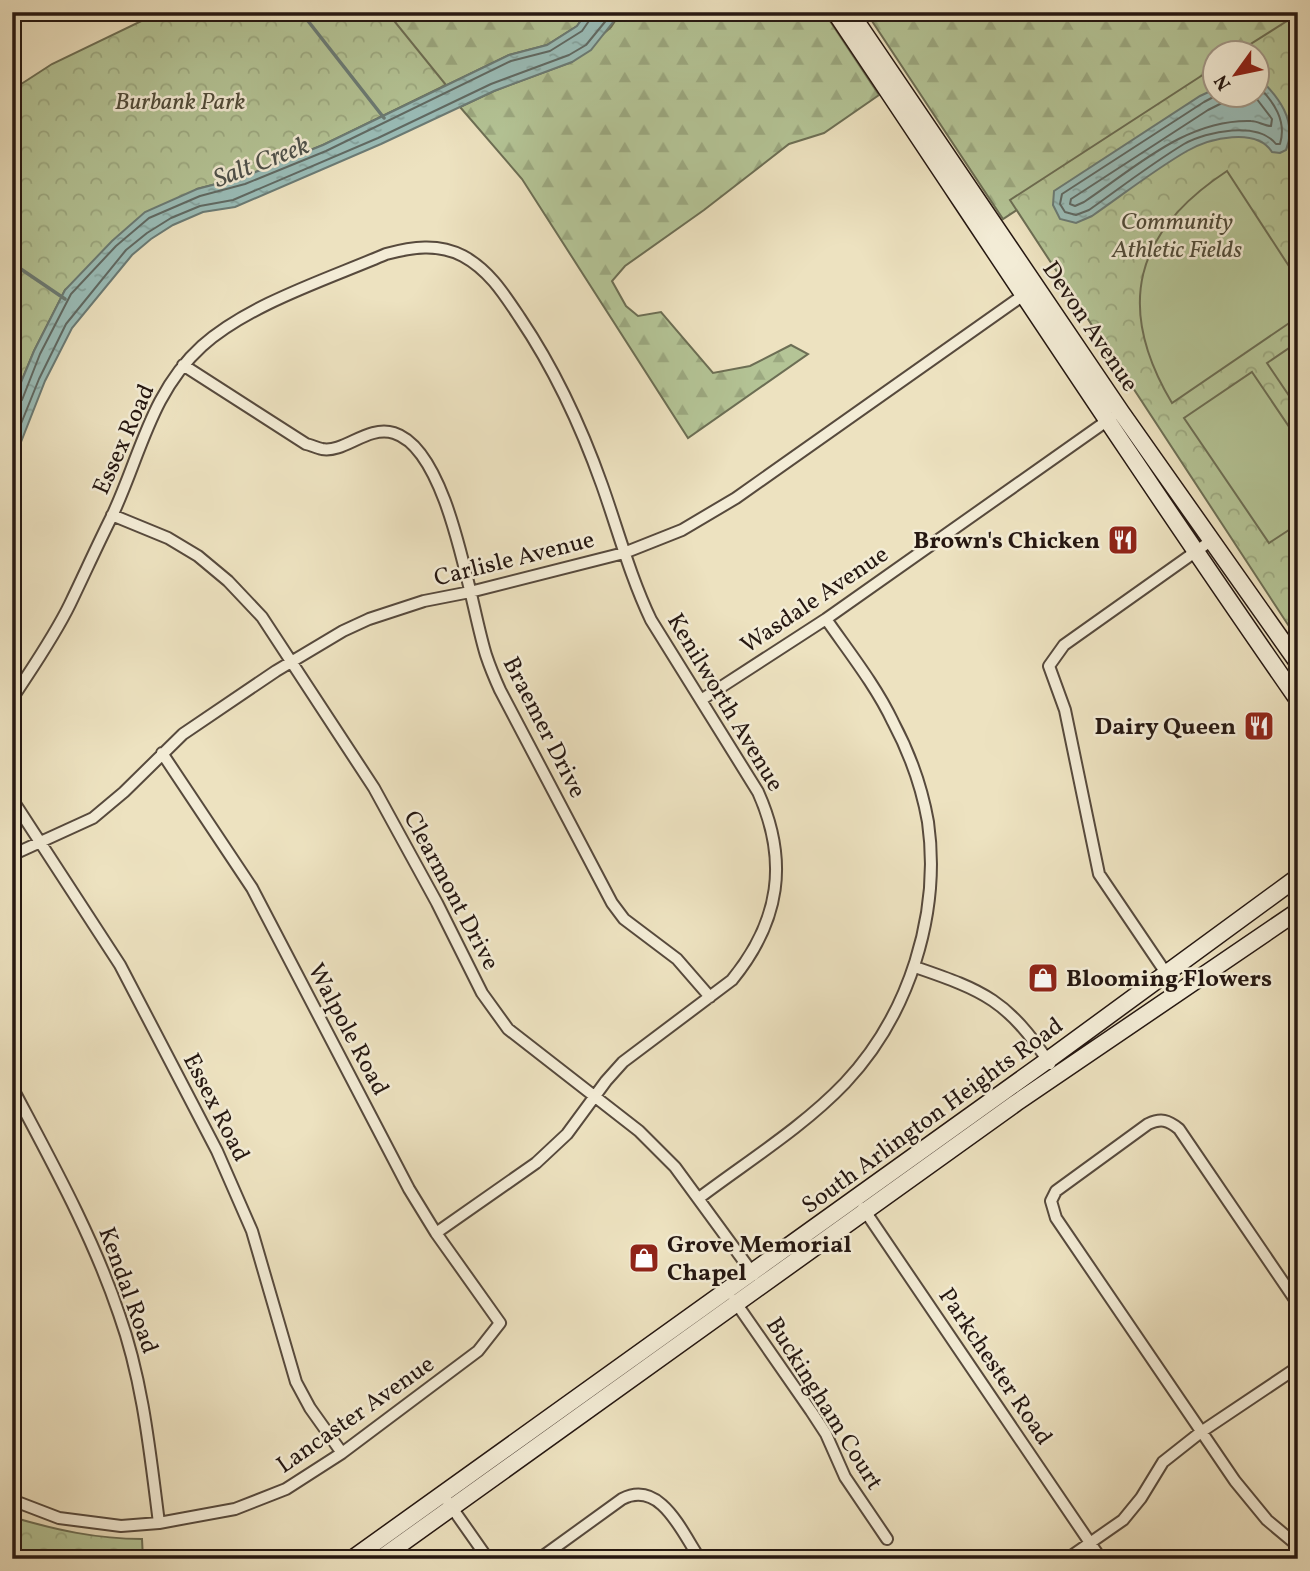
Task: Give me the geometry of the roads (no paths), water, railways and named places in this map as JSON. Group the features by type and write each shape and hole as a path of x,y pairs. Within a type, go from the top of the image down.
{"main road":[{"name":"Devon Avenue","path":"835,12 1024,295 1212,540 1298,663"},
{"name":"Devon Avenue","path":"850,12 1115,415 1196,552 1298,700"},
{"name":"South Arlington Heights Road","path":"357,1557 1298,877"},
{"name":"South Arlington Heights Road","path":"380,1559 1057,1075 1298,912"}],"street":[{"name":"Essex Road","path":"12,699 70,605 113,515 149,420 162,394 183,365 201,347 240,317 386,254 404,249 445,249 482,269 499,286"},
{"name":"Kenilworth Avenue","path":"436,1233 536,1163 566,1134 623,1062 732,980 762,936 772,908 777,859 775,839 758,792 651,620 576,416 532,336 499,286"},
{"name":"Carlisle Avenue","path":"12,855 93,818 124,792 183,734 321,642 369,619 424,601 470,592 624,552 682,530 736,498 1024,295"},
{"name":"Braemer Drive","path":"183,365 306,444 324,450 384,431 397,434 412,444 426,460 454,527 486,656 500,690 612,903 624,919 677,959 710,997"},
{"name":"Wasdale Avenue","path":"701,699 826,620 1115,415"},
{"name":"Clearmont Drive","path":"113,515 168,538 198,556 228,581 262,617 374,788 437,902 482,993 501,1020 508,1029 639,1131 675,1167 761,1286"},
{"path":"1166,973 1099,874 1063,704 1049,666 1064,645 1212,540"},
{"path":"699,1198 810,1115 844,1084 866,1059 885,1030 915,967 926,923 930,878 928,822 914,770 893,720 826,620"},
{"name":"Walpole Road","path":"162,753 252,888 409,1189 436,1233 500,1323"},
{"name":"Essex Road","path":"12,799 120,965 218,1151 252,1231 296,1382 310,1408 342,1453"},
{"path":"915,967 961,982 1003,1007 1026,1031 1057,1075"},
{"name":"Kendal Road","path":"12,1087 90,1238 120,1315 140,1391 159,1523"},
{"path":"1298,1304 1179,1129 1171,1123 1157,1120 1148,1124 1056,1191 1051,1201 1056,1218 1235,1480 1267,1520 1298,1546"},
{"name":"Parkchester Road","path":"856,1197 1101,1559"},
{"name":"Buckingham Court","path":"727,1290 811,1411 845,1477 887,1539"},
{"name":"Lancaster Avenue","path":"12,1500 59,1518 121,1525 159,1523 235,1509 286,1489 342,1453 459,1366 490,1338 500,1323"},
{"path":"1067,1559 1123,1520 1141,1498 1163,1462 1201,1432 1298,1367"},
{"path":"539,1559 622,1499 641,1493 664,1506 700,1559"},
{"path":"443,1494 488,1559"}],"water":[{"path":"587,12 621,12 591,50 572,62 494,91 381,144 235,207 203,212 173,225 151,239 132,255 72,328 45,381 12,465 12,404 34,351 65,290 112,241 145,212 197,189 243,177 323,145 509,55 547,45 577,26"},
{"path":"1272,91 1288,119 1290,129 1286,150 1280,153 1272,152 1265,144 1244,137 1208,142 1175,158 1092,216 1076,223 1060,219 1053,205 1054,191 1202,95 1202,108 1272,108"}],"waterway":[{"path":"301,12 384,118"},
{"path":"12,263 65,299"}],"place":[{"name":"Brown's Chicken","path":"1123,540"},
{"name":"Dairy Queen","path":"1259,726"},
{"name":"Blooming Flowers","path":"1043,978"},
{"name":"Grove Memorial Chapel","path":"644,1258"}],"park label":[{"name":"Burbank Park","path":"180,101"},
{"name":"Community Athletic Fields","path":"1177,235"}],"water label":[{"name":"Salt Creek","path":"261,161"}]}
